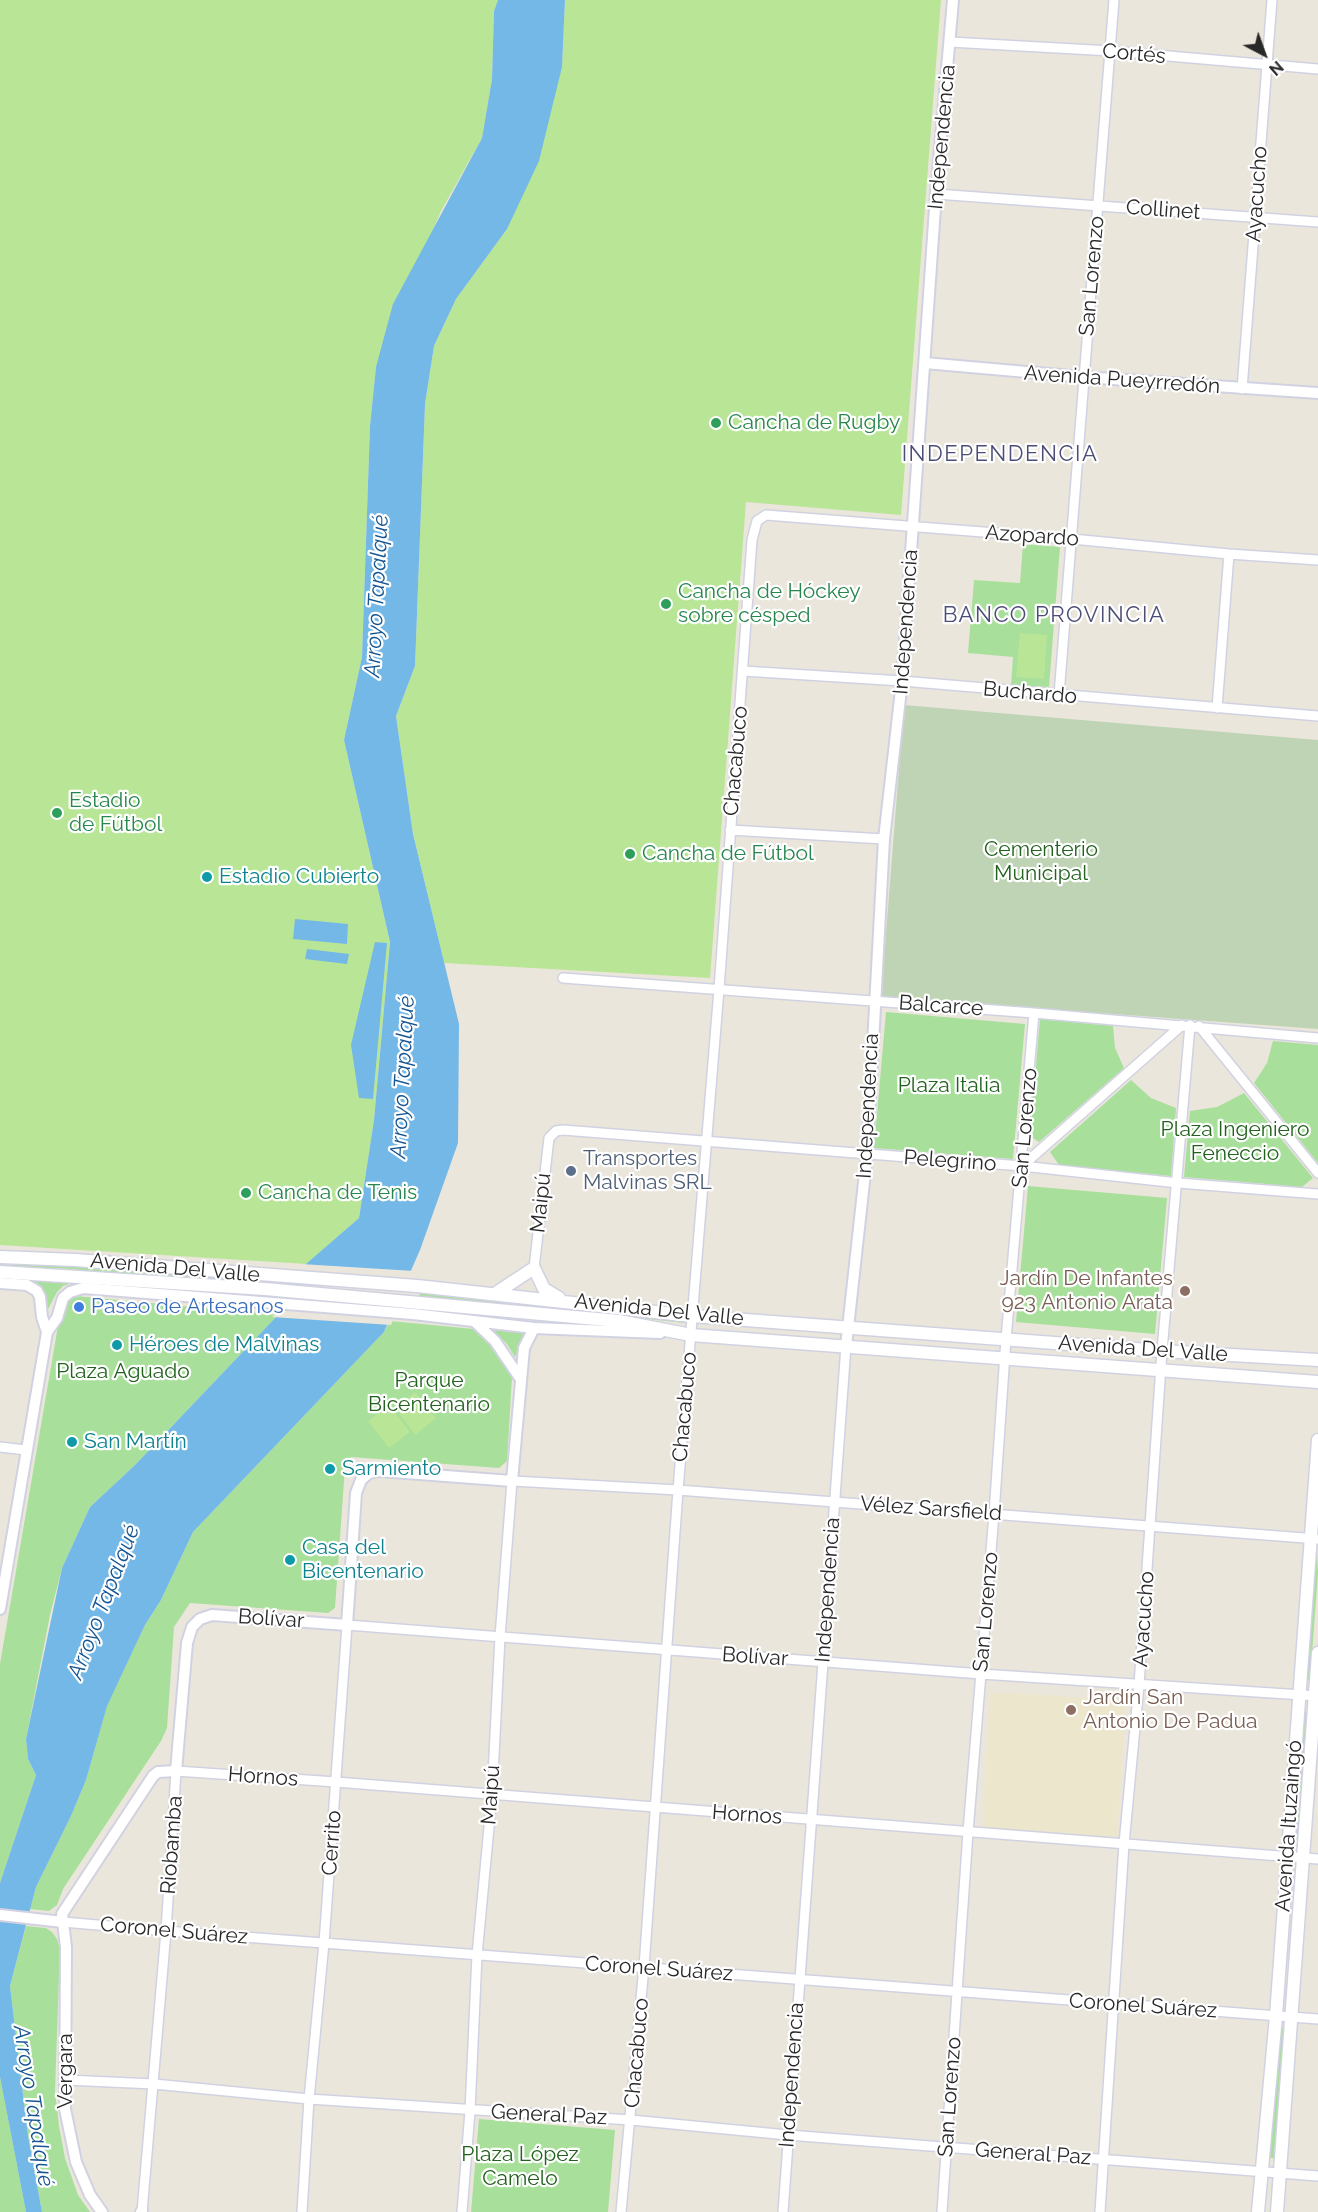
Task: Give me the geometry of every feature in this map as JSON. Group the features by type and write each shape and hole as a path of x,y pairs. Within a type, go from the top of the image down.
{"main road":[{"name":"Avenida Del Valle","path":"0,1257 75,1260 266,1282 413,1308 619,1321 691,1335 1318,1382"},
{"path":"496,1293 534,1269 544,1289 565,1301"},
{"name":"Avenida Del Valle","path":"0,1272 417,1286 693,1316 1162,1352 1318,1360"},
{"name":"Avenida Ituzaingó","path":"1258,2212 1299,1696 1315,1538 1318,1440"},
{"name":"Avenida Ituzaingó","path":"1277,2212 1317,1696 1318,1653"}],"street":[{"name":"Independencia","path":"783,2212 846,1346 867,1155 884,839 902,681 936,194 953,0"},
{"name":"San Lorenzo","path":"1059,695 1114,0"},
{"name":"Ayacucho","path":"1242,389 1272,0"},
{"name":"Cortés","path":"950,42 1111,51 1318,69"},
{"name":"Collinet","path":"936,194 1318,222"},
{"name":"Avenida Pueyrredón","path":"925,363 1083,377 1318,393"},
{"name":"Azopardo","path":"754,529 757,521 766,515 1072,538 1229,554 1318,560"},
{"name":"Chacabuco","path":"621,2212 644,1967 678,1490 708,1140 754,529"},
{"path":"1217,708 1229,554"},
{"name":"Buchardo","path":"743,670 1318,716"},
{"path":"730,830 884,839"},
{"name":"Balcarce","path":"563,978 720,988 1318,1038"},
{"name":"San Lorenzo","path":"942,2212 968,1832 1034,1013"},
{"name":"Ayacucho","path":"1100,2212 1124,1844 1139,1685 1162,1352 1190,1026"},
{"path":"1022,1166 1190,1026 1318,1173"},
{"name":"Pelegrino","path":"549,1138 556,1131 563,1130 708,1140 1318,1194"},
{"name":"Maipú","path":"534,1269 549,1138"},
{"path":"0,1283 27,1286 37,1292 47,1332 0,1609"},
{"name":"Avenida Del Valle","path":"47,1332 57,1318 63,1298 77,1289 264,1302 413,1308 474,1321 534,1328 691,1335"},
{"path":"474,1321 495,1341 520,1378"},
{"name":"Maipú","path":"462,2212 470,2111 477,1955 492,1795 500,1637 520,1378 524,1348 534,1328"},
{"path":"0,1447 26,1450"},
{"name":"Vélez Sarsfield","path":"364,1476 379,1471 678,1490 1315,1538"},
{"name":"Cerrito","path":"302,2212 356,1493 364,1476"},
{"path":"0,1577 8,1566"},
{"name":"Bolívar","path":"195,1622 212,1615 981,1674 1317,1696"},
{"name":"Riobamba","path":"142,2212 188,1637 195,1622"},
{"path":"63,1922 62,1914 153,1776 158,1772 176,1771"},
{"name":"Hornos","path":"176,1771 1318,1859"},
{"name":"Coronel Suárez","path":"0,1915 166,1931 1318,2019"},
{"name":"Vergara","path":"63,1922 66,1947 65,2109 76,2162 90,2195 102,2212"},
{"name":"General Paz","path":"66,2080 154,2084 470,2111 631,2120 947,2148 1318,2176"}],"shaded area":[{"path":"990,1692 1126,1700 1117,1837 982,1829"}],"green space":[{"path":"0,0 498,0 494,11 492,79 482,138 441,211 376,367 370,426 362,657 344,740 390,942 374,1120 359,1218 307,1264 0,1245"},
{"path":"565,0 941,0 901,515 746,502 710,978 444,963 413,834 396,716 415,666 425,404 434,346 456,299 507,229 562,67"},
{"path":"1023,544 1060,547 1049,687 1011,685 1013,657 968,653 974,580 1020,583"},
{"path":"1020,633 1047,635 1044,679 1016,677"},
{"name":"Cementerio Municipal","path":"904,705 1318,740 1318,1029 881,997"},
{"name":"Plaza Italia","path":"886,1012 1025,1024 1013,1159 874,1148"},
{"name":"Plaza Ingeniero Feneccio","path":"1040,1019 1113,1026 1115,1048 1124,1068 1039,1142 1030,1136"},
{"name":"Plaza Ingeniero Feneccio","path":"1273,1041 1318,1045 1318,1163 1254,1083 1267,1063"},
{"name":"Plaza Ingeniero Feneccio","path":"1131,1080 1151,1098 1176,1108 1171,1176 1059,1165 1050,1152"},
{"name":"Plaza Ingeniero Feneccio","path":"1244,1093 1313,1178 1302,1187 1184,1177 1190,1111 1217,1107"},
{"name":"Plaza Ingeniero Feneccio","path":"1028,1186 1167,1198 1155,1334 1016,1322"},
{"path":"0,1265 57,1265 264,1281 263,1284 57,1268 0,1268"},
{"path":"6,1276 259,1294 258,1297 73,1283 63,1286 57,1292 46,1313 42,1291 38,1284 32,1281 5,1279"},
{"path":"420,1293 685,1319 685,1323 419,1296"},
{"name":"Plaza Aguado","path":"76,1296 278,1315 135,1465 90,1507 62,1568 50,1615 26,1739 28,1759 36,1775 0,1883 0,1664 58,1326 65,1302"},
{"name":"Parque Bicentenario","path":"390,1321 474,1329 495,1346 506,1362 512,1377 507,1461 499,1468 351,1457 345,1467 335,1608 328,1613 190,1603 174,1627 167,1728 161,1741 63,1889 57,1905 49,1911 30,1909 36,1887 86,1780 107,1705 193,1532 384,1332"},
{"path":"493,1330 527,1333 515,1357 507,1344"},
{"path":"415,1392 436,1418 415,1435 395,1408"},
{"path":"389,1405 410,1432 389,1448 368,1421"},
{"path":"1317,1550 1318,1573 1310,1680 1306,1680"},
{"path":"1304,1712 1307,1712 1297,1842 1294,1842"},
{"path":"26,1926 46,1928 52,1932 60,1949 55,2091 65,2158 78,2195 90,2212 42,2212 28,2136 10,1986"},
{"path":"1281,2028 1284,2028 1274,2158 1270,2158"},
{"path":"0,2077 26,2212 0,2212"},
{"name":"Plaza López Camelo","path":"479,2119 615,2130 608,2212 471,2212"}],"water":[{"name":"Arroyo Tapalqué","path":"498,0 565,0 562,67 539,161 507,229 456,299 434,346 425,404 415,666 396,716 413,834 459,1024 458,1143 420,1250 384,1332 193,1532 161,1600 145,1625 107,1706 86,1780 36,1887 10,1986 28,2136 42,2212 26,2212 0,2077 0,1883 36,1775 28,1759 26,1739 62,1568 90,1507 135,1465 278,1315 298,1271 359,1218 374,1120 390,942 344,740 362,657 370,426 376,367 393,304 482,138 492,79 494,11"},
{"path":"295,919 348,924 347,944 293,939"},
{"path":"375,942 387,943 373,1099 359,1098 351,1045"},
{"path":"307,949 349,954 347,964 305,959"}],"pier":[{"path":"301,1264 414,1271 391,1325 272,1317 276,1313 295,1270"}],"place":[{"name":"Cancha de Rugby","path":"716,423"},
{"name":"Cancha de Hóckey sobre césped","path":"666,604"},
{"name":"Estadio de Fútbol","path":"57,813"},
{"name":"Cancha de Fútbol","path":"630,854"},
{"name":"Estadio Cubierto","path":"207,877"},
{"name":"Transportes Malvinas SRL","path":"571,1171"},
{"name":"Cancha de Tenis","path":"246,1193"},
{"name":"Jardín De Infantes 923 Antonio Arata","path":"1185,1291"},
{"name":"Paseo de Artesanos","path":"79,1307"},
{"name":"Héroes de Malvinas","path":"117,1345"},
{"name":"San Martín","path":"72,1442"},
{"name":"Sarmiento","path":"330,1469"},
{"name":"Casa del Bicentenario","path":"290,1560"},
{"name":"Jardín San Antonio De Padua","path":"1071,1710"}],"district":[{"name":"INDEPENDENCIA","path":"1000,454"},
{"name":"BANCO PROVINCIA","path":"1054,615"}]}
